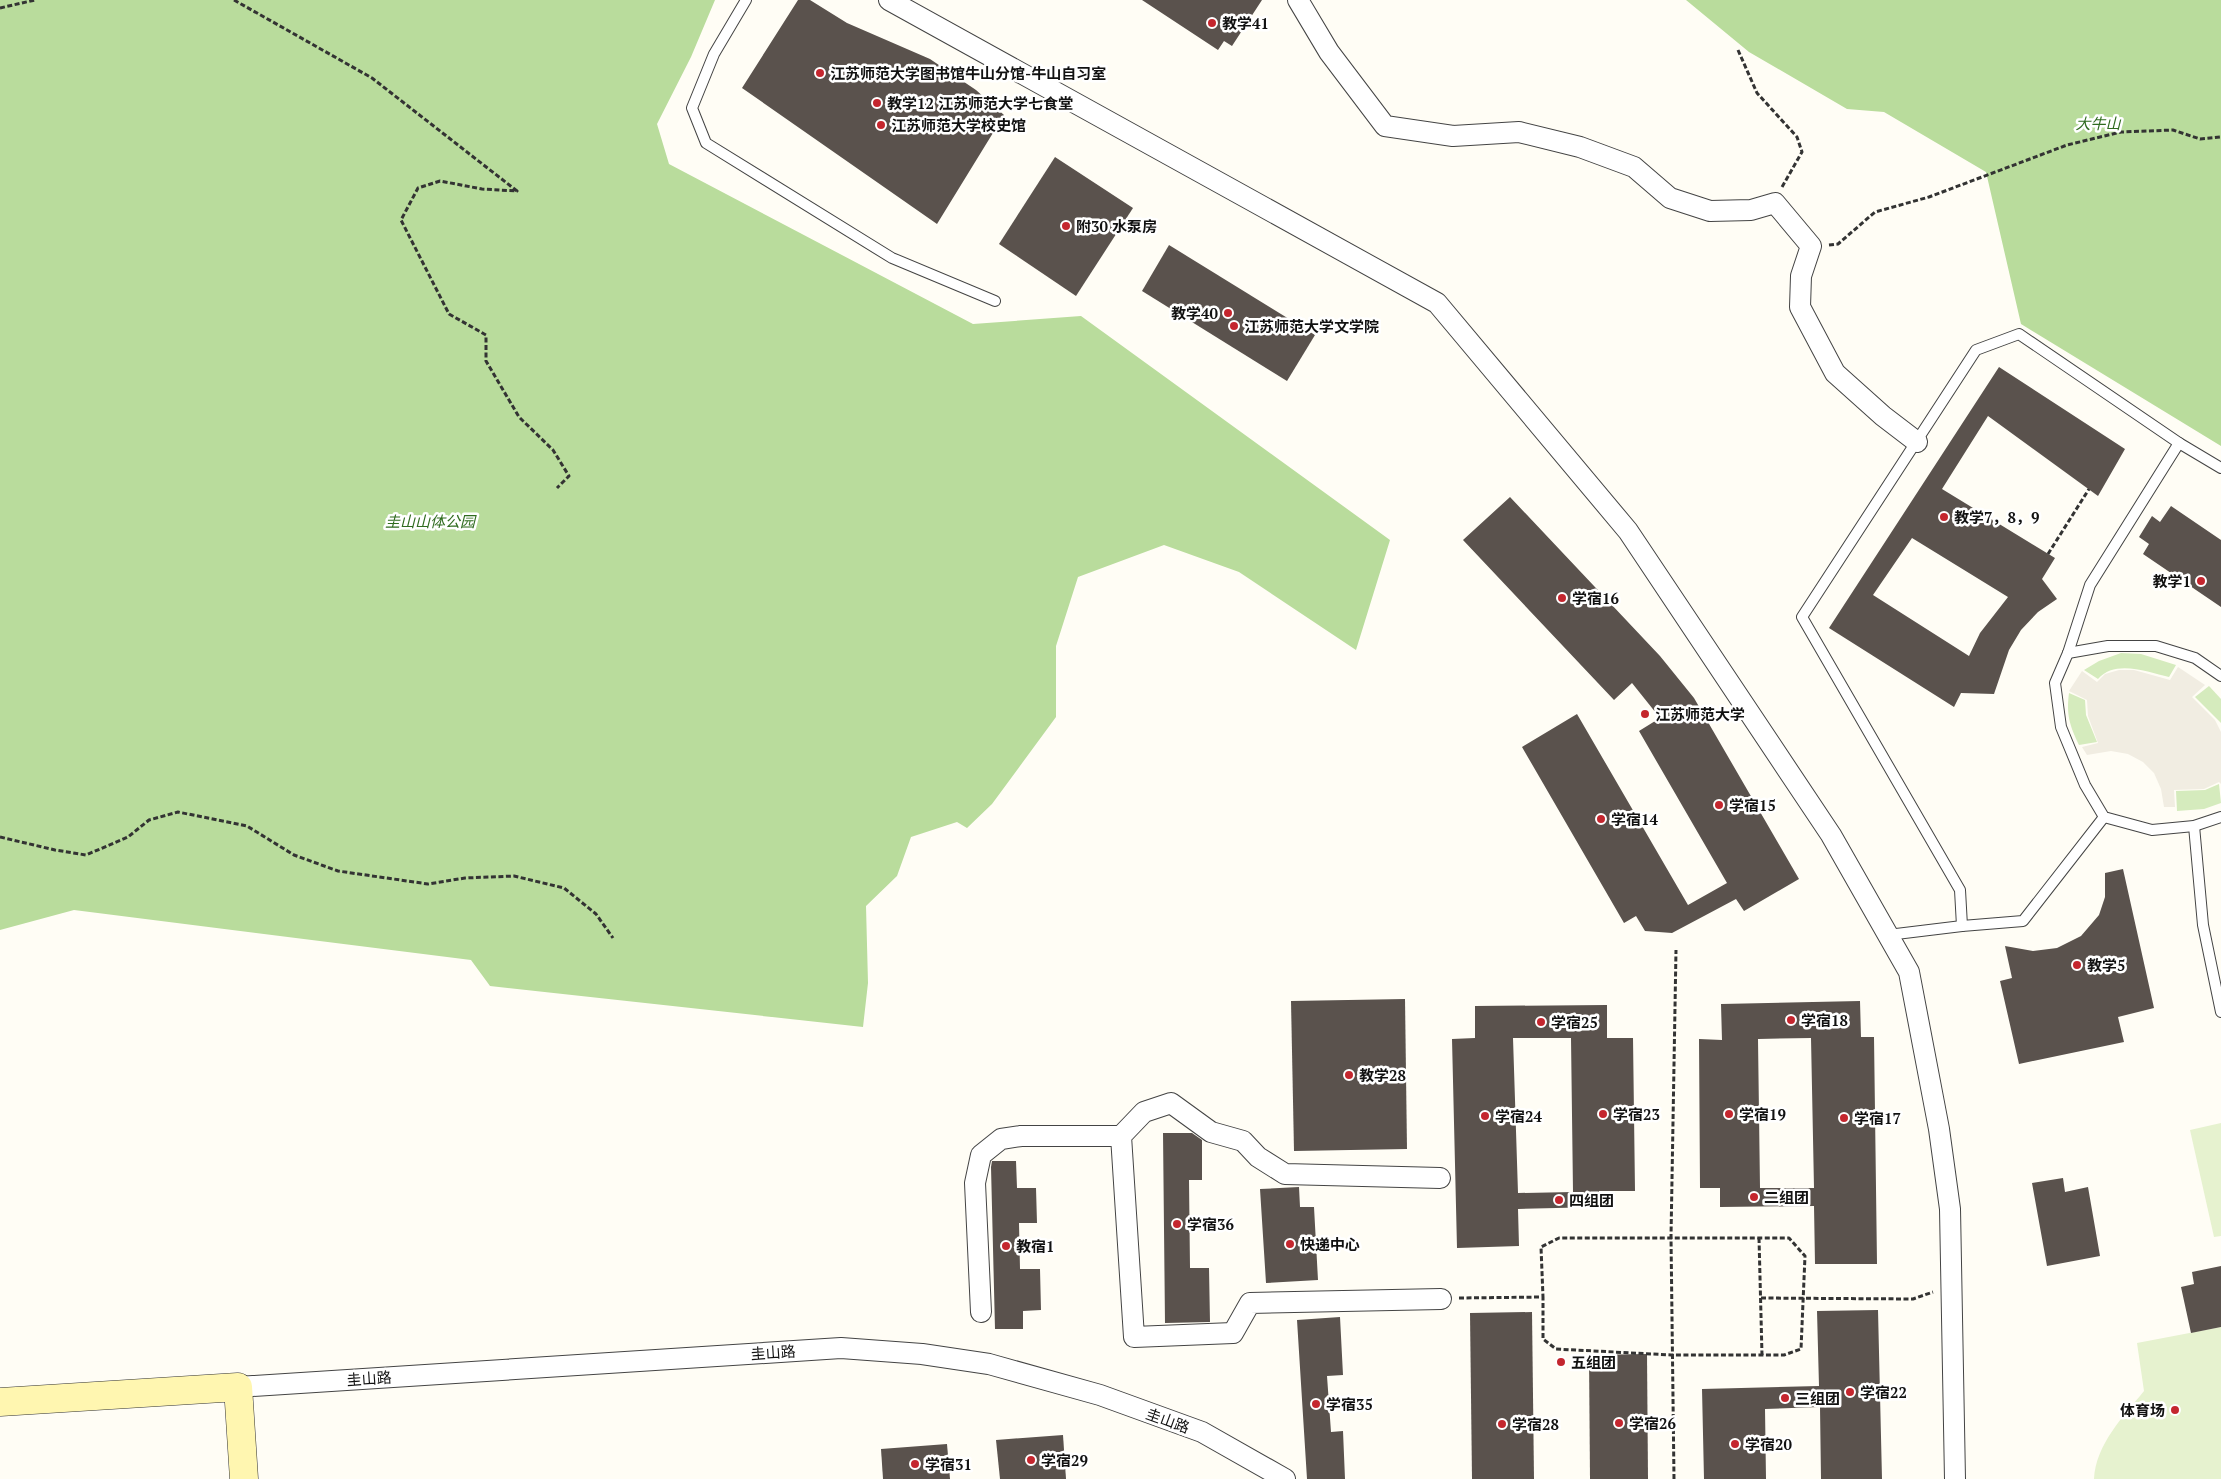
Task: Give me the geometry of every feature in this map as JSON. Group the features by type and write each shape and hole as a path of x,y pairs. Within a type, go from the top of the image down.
{"street":[{"path":"889,0 1437,303 1628,532 1831,835 1909,972 1938,1129 1950,1209 1953,1285 1955,1479"},
{"path":"1298,0 1329,52 1385,126 1453,136 1520,132 1580,148 1634,167 1670,198 1710,211 1751,210 1775,203 1811,245 1801,276 1800,307 1835,373 1883,416 1917,442"},
{"path":"981,1312 975,1183 981,1155 1001,1139 1021,1136 1121,1136 1144,1112 1171,1103 1211,1132 1243,1140 1258,1157 1286,1174 1440,1178"},
{"path":"1121,1136 1134,1337 1233,1332 1250,1304 1441,1299"},
{"name":"圭山路","path":"0,1402 842,1348 922,1354 989,1364 1100,1395 1202,1432 1285,1479"},
{"path":"238,1387 244,1479"}],"lane":[{"path":"746,0 714,54 692,108 706,143 892,258 995,301"},
{"path":"1962,926 1960,890 1802,617 1976,350 2019,334 2179,443 2221,468"},
{"path":"2179,443 2090,585 2068,653 2055,682 2061,728 2085,785 2104,817 2152,830 2194,826 2221,817"},
{"path":"2068,653 2108,646 2156,646 2196,658 2221,676"},
{"path":"1888,935 2023,921 2104,817"},
{"path":"2194,826 2203,925 2221,1012"}],"path":[{"path":"0,8 35,0"},
{"path":"234,0 372,78 517,191 482,189 440,181 418,188 402,220 449,314 486,335 486,361 519,418 553,450 569,476 557,488"},
{"path":"1738,50 1757,93 1797,137 1802,152 1780,189 1775,203"},
{"path":"1811,245 1838,244 1874,212 1929,197 2067,144 2121,132 2174,130 2200,139 2221,137"},
{"path":"2048,554 2089,489"},
{"path":"0,837 86,855 128,837 149,820 178,812 246,826 294,855 338,871 428,884 465,878 514,876 564,888 596,914 614,938"},
{"path":"1674,1479 1671,1237 1676,950"},
{"path":"1559,1238 1760,1238 1789,1238 1805,1256 1801,1349 1784,1355 1671,1356 1556,1349 1543,1339 1541,1247 1559,1238"},
{"path":"1760,1238 1762,1355"},
{"path":"1760,1298 1913,1299 1953,1285"},
{"path":"1441,1299 1543,1297"}],"green space":[{"name":"圭山山体公园","path":"0,0 715,0 691,57 657,124 669,164 973,324 1081,316 1390,540 1356,650 1239,572 1164,545 1078,577 1056,646 1056,717 992,804 967,828 957,822 911,837 897,876 866,906 868,983 863,1027 490,986 471,960 74,910 0,930"},
{"name":"大牛山","path":"1686,0 2221,0 2221,446 2021,324 1986,172 1884,112 1847,109 1749,52"},
{"path":"2121,653 2141,654 2176,665 2169,677 2142,670 2122,668 2105,673 2098,679 2084,670 2099,661"},
{"path":"2209,686 2221,699 2221,723 2195,697"},
{"path":"2069,693 2085,700 2086,715 2097,742 2079,745 2070,720 2068,708"},
{"path":"2219,784 2221,803 2204,809 2177,811 2176,791 2205,790"},
{"path":"2221,1123 2221,1236 2214,1237 2190,1130"},
{"name":"体育场","path":"2221,1327 2221,1479 2094,1479 2096,1466 2105,1443 2119,1421 2144,1391 2137,1343"}],"shaded area":[{"path":"2178,667 2205,685 2192,697 2215,720 2221,732 2221,784 2219,782 2204,789 2174,790 2175,807 2164,807 2161,789 2154,773 2143,762 2128,754 2111,751 2087,755 2082,747 2098,743 2088,716 2087,700 2069,691 2082,671 2097,682 2105,674 2119,670 2134,670 2170,680"}],"building":[{"name":"教学12 江苏师范大学七食堂","path":"798,0 810,0 847,23 930,59 976,90 1004,115 937,224 742,88"},
{"name":"教学41","path":"1142,0 1262,0 1232,46 1224,41 1218,50"},
{"name":"附30 水泵房","path":"1055,157 1133,208 1076,296 999,244"},
{"name":"教学40","path":"1169,245 1315,335 1287,381 1142,291"},
{"name":"教学7，8，9","path":"1999,367 2125,449 2098,496 1988,416 1942,489 2055,558 2042,579 2057,599 2038,612 2021,630 2009,650 1994,694 1961,693 1954,707 1829,628","holes":["1912,538 2008,597 1980,633 1969,656 1873,595"]},
{"path":"1510,497 1660,656 1694,698 1799,879 1744,911 1736,899 1672,933 1645,931 1636,916 1624,923 1522,747 1577,714 1688,905 1727,883 1639,731 1660,718 1632,683 1614,700 1463,540"},
{"name":"教学1","path":"2171,506 2221,540 2221,607 2143,554 2149,544 2139,537 2152,516 2160,522"},
{"name":"教学5","path":"2123,869 2154,1008 2118,1017 2124,1042 2019,1064 2000,981 2012,978 2005,946 2033,951 2057,948 2081,936 2099,915 2105,897 2105,873"},
{"name":"教学28","path":"1405,999 1407,1149 1294,1151 1291,1001"},
{"path":"1860,1001 1861,1037 1874,1037 1877,1264 1815,1264 1814,1206 1720,1207 1720,1188 1700,1188 1699,1039 1722,1040 1721,1004","holes":["1811,1038 1814,1188 1760,1188 1758,1039"]},
{"path":"1607,1005 1607,1038 1633,1038 1635,1191 1599,1191 1599,1207 1518,1209 1519,1246 1457,1248 1452,1039 1475,1038 1475,1006","holes":["1513,1038 1571,1038 1573,1192 1518,1193"]},
{"name":"学宿36","path":"1163,1133 1192,1133 1202,1140 1202,1180 1189,1180 1190,1268 1209,1268 1210,1322 1165,1323"},
{"name":"教宿1","path":"992,1161 1016,1161 1017,1188 1036,1188 1037,1223 1019,1223 1020,1269 1040,1269 1041,1310 1023,1311 1023,1329 995,1329 991,1167"},
{"path":"2063,1178 2065,1192 2088,1187 2100,1256 2047,1266 2032,1183"},
{"name":"快递中心","path":"1299,1187 1300,1207 1314,1207 1318,1280 1266,1283 1260,1189"},
{"path":"2221,1266 2221,1327 2191,1333 2181,1287 2194,1284 2192,1272"},
{"name":"学宿22","path":"1878,1310 1882,1479 1821,1479 1820,1407 1765,1409 1766,1479 1704,1479 1702,1389 1819,1386 1817,1311"},
{"name":"学宿28","path":"1532,1312 1534,1479 1472,1479 1470,1313"},
{"name":"学宿35","path":"1340,1317 1343,1375 1327,1376 1331,1432 1343,1431 1345,1479 1307,1479 1297,1320"},
{"name":"学宿26","path":"1647,1354 1648,1479 1590,1479 1589,1355"},
{"name":"学宿29","path":"1063,1435 1066,1479 1000,1479 996,1440"},
{"name":"学宿31","path":"947,1444 950,1479 883,1479 881,1449"}],"place":[{"name":"教学41","path":"1212,23"},
{"name":"江苏师范大学图书馆牛山分馆-牛山自习室","path":"820,73"},
{"name":"教学12 江苏师范大学七食堂","path":"877,103"},
{"name":"江苏师范大学校史馆","path":"881,125"},
{"name":"附30 水泵房","path":"1066,226"},
{"name":"教学40","path":"1228,313"},
{"name":"江苏师范大学文学院","path":"1234,326"},
{"name":"教学7，8，9","path":"1944,517"},
{"name":"教学1","path":"2201,581"},
{"name":"学宿16","path":"1562,598"},
{"name":"江苏师范大学","path":"1645,714"},
{"name":"学宿15","path":"1719,805"},
{"name":"学宿14","path":"1601,819"},
{"name":"教学5","path":"2077,965"},
{"name":"学宿18","path":"1791,1020"},
{"name":"学宿25","path":"1541,1022"},
{"name":"教学28","path":"1349,1075"},
{"name":"学宿23","path":"1603,1114"},
{"name":"学宿19","path":"1729,1114"},
{"name":"学宿24","path":"1485,1116"},
{"name":"学宿17","path":"1844,1118"},
{"name":"二组团","path":"1754,1197"},
{"name":"四组团","path":"1559,1200"},
{"name":"学宿36","path":"1177,1224"},
{"name":"快递中心","path":"1290,1244"},
{"name":"教宿1","path":"1006,1246"},
{"name":"五组团","path":"1561,1362"},
{"name":"学宿22","path":"1850,1392"},
{"name":"三组团","path":"1785,1398"},
{"name":"学宿35","path":"1316,1404"},
{"name":"体育场","path":"2175,1410"},
{"name":"学宿26","path":"1619,1423"},
{"name":"学宿28","path":"1502,1424"},
{"name":"学宿20","path":"1735,1444"},
{"name":"学宿29","path":"1031,1460"},
{"name":"学宿31","path":"915,1464"}]}
